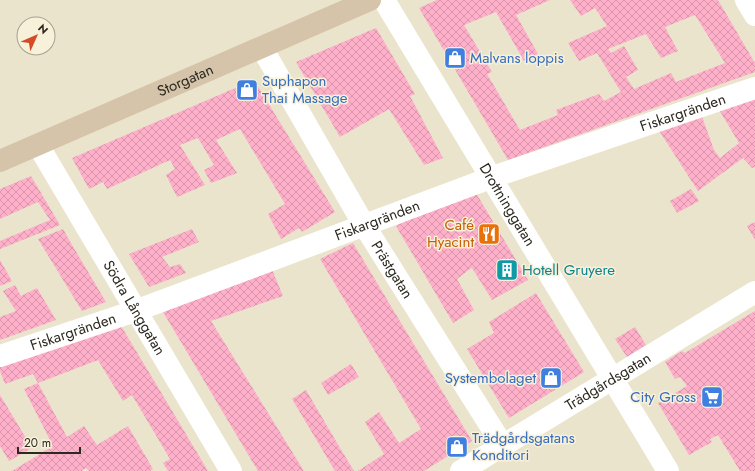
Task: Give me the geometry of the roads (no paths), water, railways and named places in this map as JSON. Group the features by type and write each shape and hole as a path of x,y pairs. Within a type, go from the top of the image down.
{"street":[{"name":"Storgatan","path":"0,161 370,0"},
{"name":"Drottninggatan","path":"384,0 668,471"},
{"path":"746,0 755,15"},
{"name":"Prästgatan","path":"262,48 364,225 504,446"},
{"name":"Fiskargränden","path":"0,356 135,311 492,177 755,88"},
{"name":"Södra Långgatan","path":"38,145 231,471"},
{"name":"Trädgårdsgatan","path":"460,471 504,446 755,292"}],"place":[{"name":"Malvans loppis","path":"455,58"},
{"name":"Suphapon Thai Massage","path":"247,90"},
{"name":"Café Hyacint","path":"489,234"},
{"name":"Hotell Gruyere","path":"507,270"},
{"name":"Systembolaget","path":"551,378"},
{"name":"City Gross","path":"712,397"},
{"name":"Trädgårdsgatans Konditori","path":"457,447"}]}
